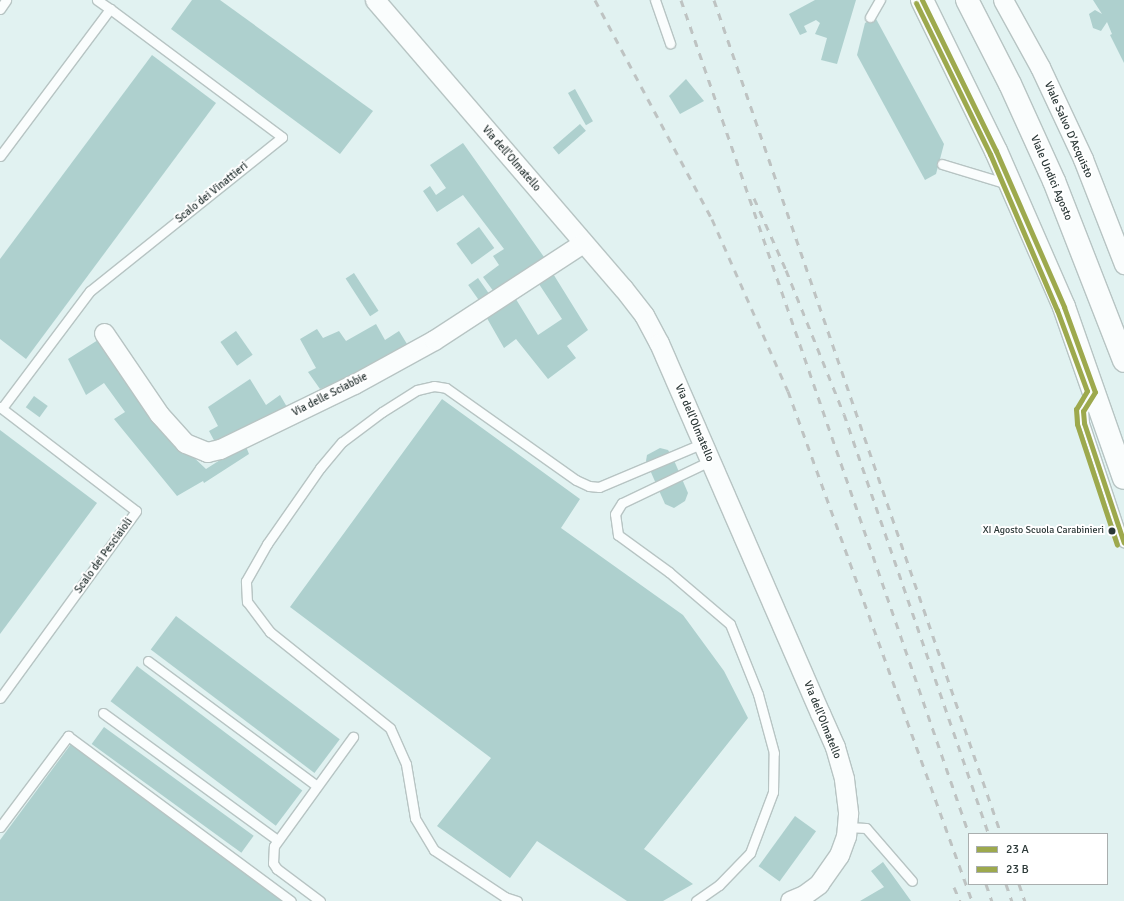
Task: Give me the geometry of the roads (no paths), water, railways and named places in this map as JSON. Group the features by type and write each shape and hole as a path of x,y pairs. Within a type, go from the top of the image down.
{"main road":[{"path":"922,0 1011,184 1064,307 1124,478"},
{"name":"Viale Undici Agosto","path":"967,0 1010,84 1054,181 1124,361"}],"street":[{"name":"Via dell'Olmatello","path":"374,0 644,315 659,343 835,747 847,796 847,827 839,855 830,870 814,888 790,901"},
{"name":"Viale Salvo D'Acquisto","path":"1003,0 1040,67 1083,159 1124,264"},
{"name":"Via delle Sciabbie","path":"104,333 159,414 186,443 196,449 207,452 220,449 354,384 434,340 583,243"}],"lane":[{"path":"0,9 6,0"},
{"path":"0,156 110,9 97,0"},
{"path":"654,0 670,43"},
{"path":"870,17 880,0"},
{"name":"Scalo dei Vinattieri","path":"1,408 90,291 282,137 110,9"},
{"path":"942,164 1011,184"},
{"path":"517,901 505,897 434,850 415,818 406,764 390,728 270,632 247,602 246,581 267,544 320,468 342,442 382,412 417,390 434,386 446,388 576,480 589,486 599,486 703,443"},
{"path":"1095,392 1083,410 1084,423 1124,542"},
{"name":"Scalo dei Pesciaioli","path":"0,698 136,511 1,408"},
{"path":"696,901 719,885 750,853 773,792 774,753 758,694 730,624 669,572 618,535 615,514 622,503 710,461"},
{"path":"148,662 317,786"},
{"path":"103,713 277,840"},
{"path":"0,827 68,736 291,901"},
{"path":"320,901 277,869 273,863 273,855 277,840 353,737"},
{"path":"847,827 866,828 912,881"}],"railway":[{"path":"595,0 712,219 788,391 972,901"},
{"path":"681,0 969,833"},
{"path":"714,0 1001,833"},
{"path":"754,198 786,270 844,414 989,833"},
{"path":"986,885 992,901"},
{"path":"1006,885 1012,901"},
{"path":"1019,885 1025,901"},
{"path":"954,887 960,901"}],"place":[{"name":"XI Agosto Scuola Carabinieri","path":"1112,531"}]}
